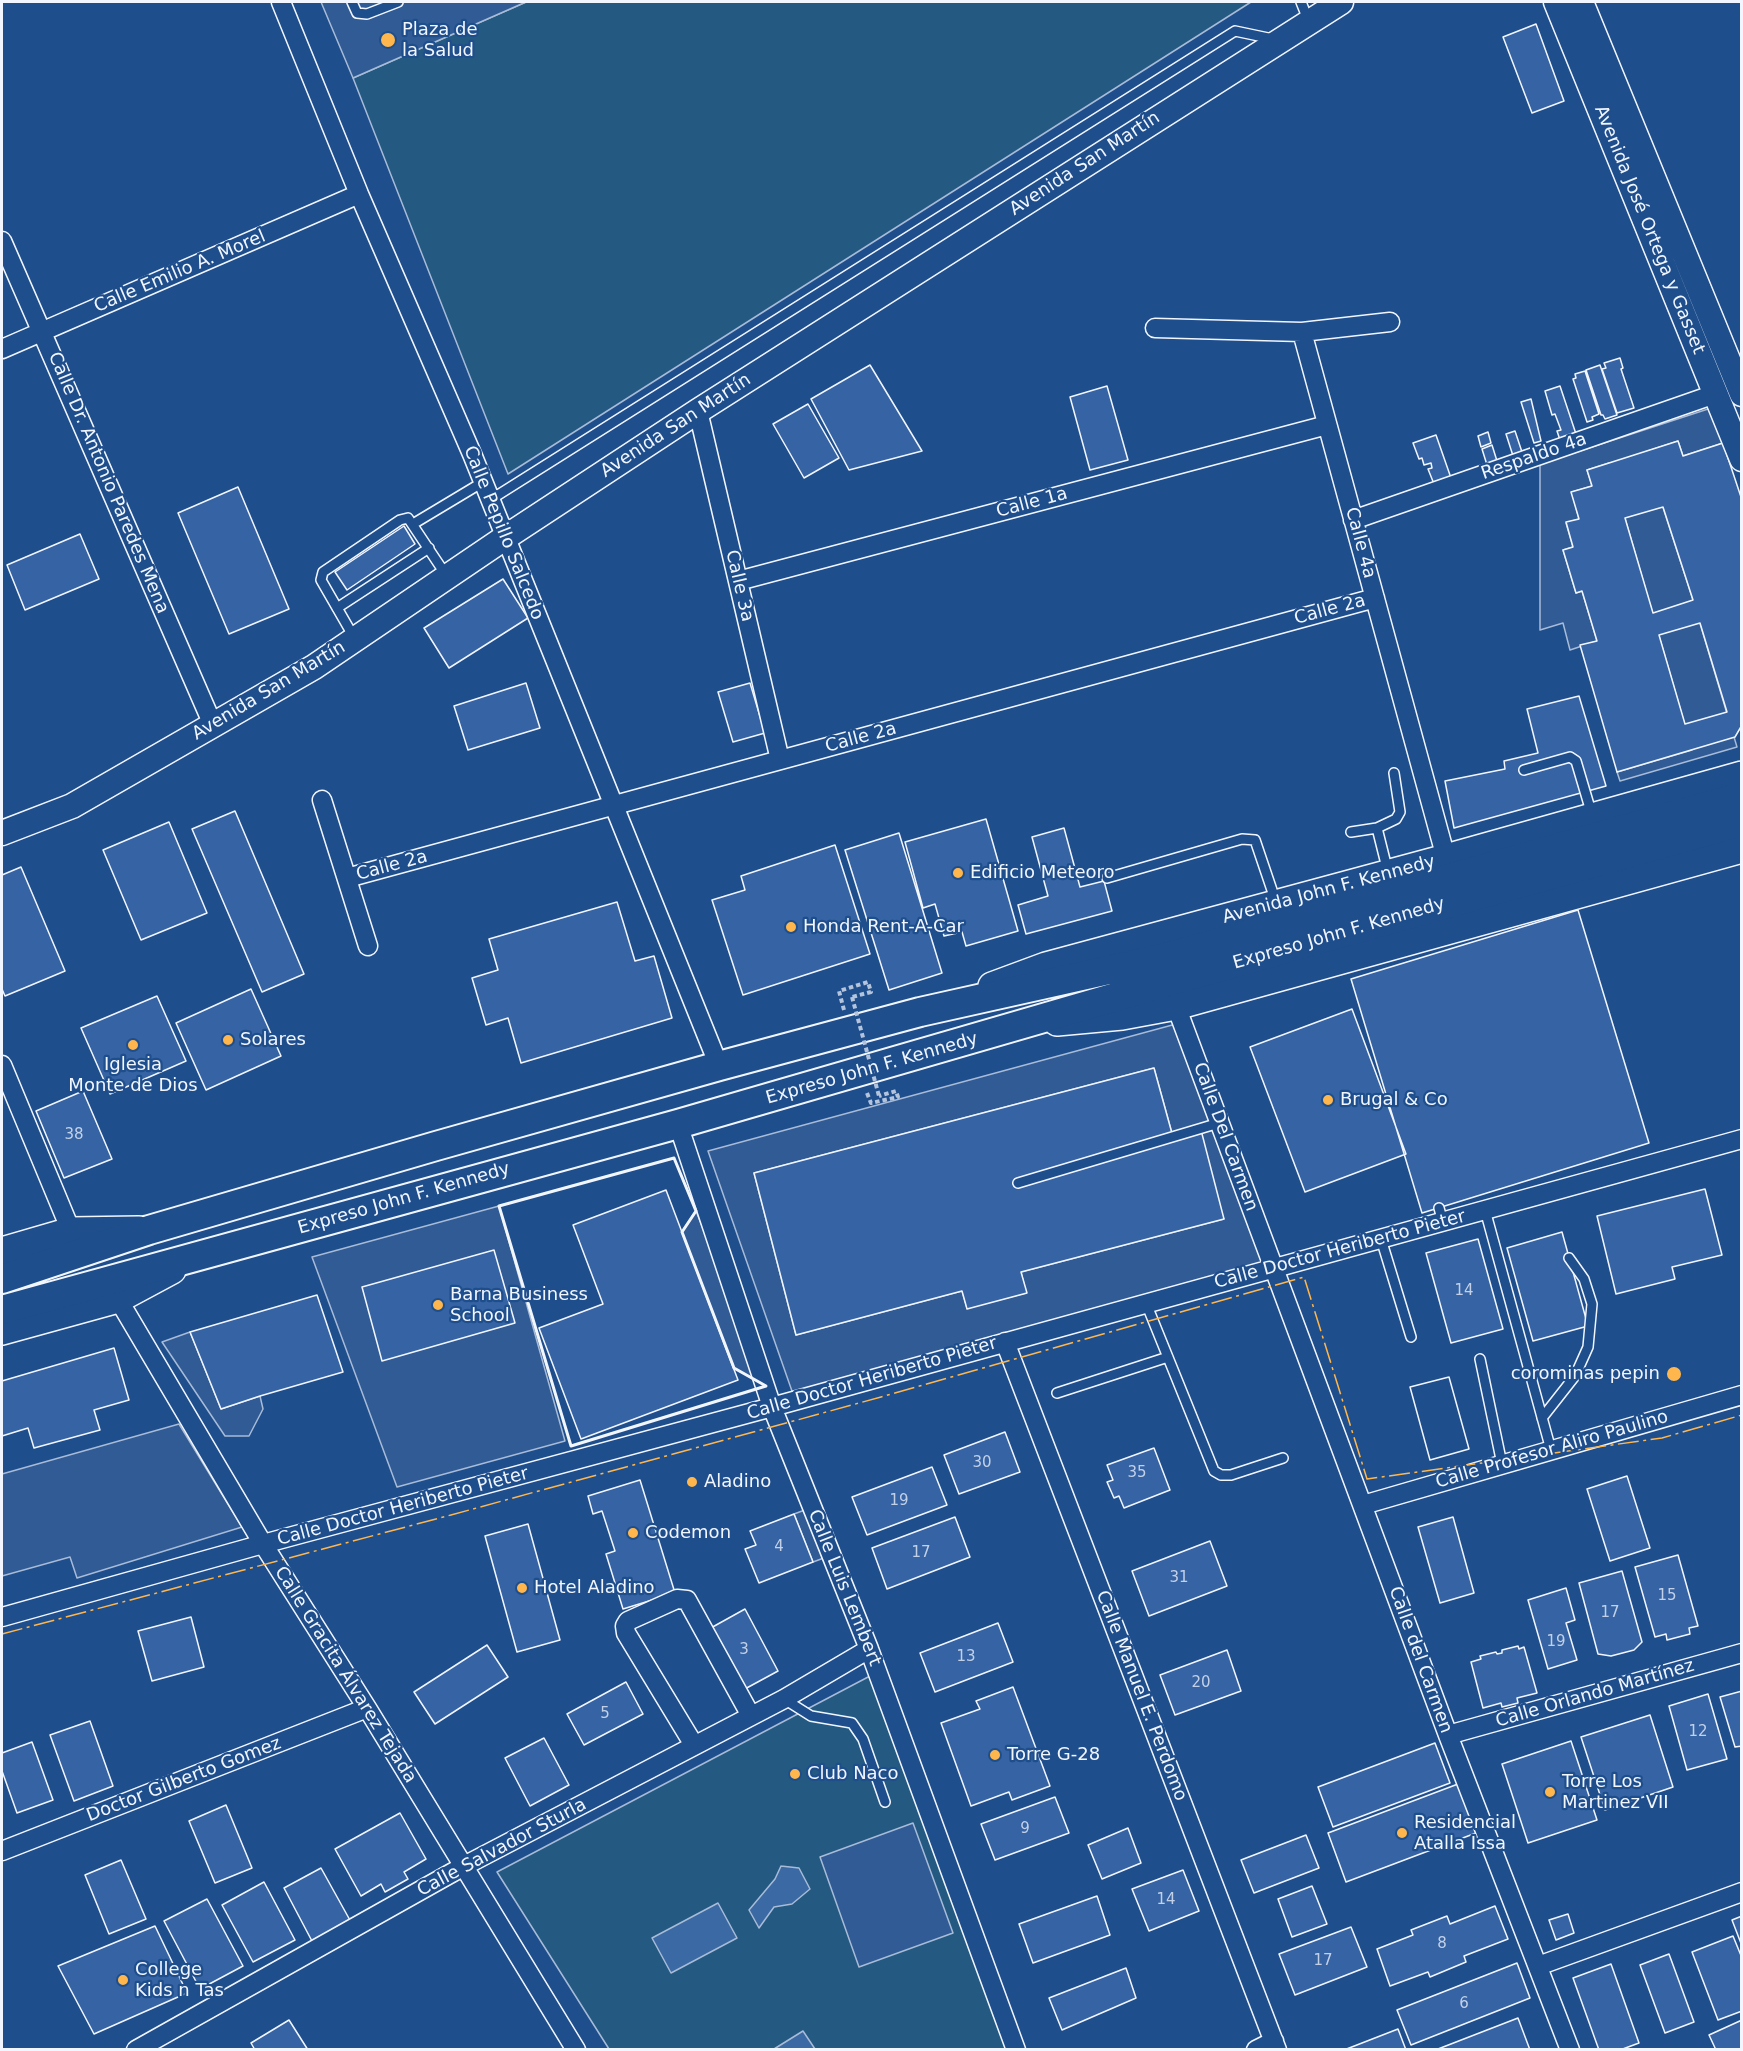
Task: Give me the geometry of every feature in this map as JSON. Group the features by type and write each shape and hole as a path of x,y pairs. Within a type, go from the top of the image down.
{"highway":[{"name":"Expreso John F. Kennedy","path":"2,1279 149,1230 436,1146 920,1012 1170,982 1739,781"},
{"name":"Expreso John F. Kennedy","path":"2,1310 678,1125 1170,982 1742,822"}],"main road":[{"name":"Avenida San Martín","path":"2,833 72,806 314,667 698,411 1279,40 1305,12 1341,2"},
{"name":"Avenida José Ortega y Gasset","path":"1556,2 1742,459"},
{"name":"Avenida José Ortega y Gasset","path":"1581,2 1742,394"},
{"name":"Avenida John F. Kennedy","path":"920,1012 1046,966 1652,801 1739,781"},
{"path":"1674,868 1687,852 1742,836"},
{"path":"1170,982 1674,868 1742,849"},
{"path":"1712,857 1742,854"},
{"path":"2,1251 71,1231 149,1230"},
{"path":"2,1330 118,1299 190,1259"}],"street":[{"name":"Calle Pepillo Salcedo","path":"281,2 359,194 506,537 719,1066"},
{"name":"Calle Emilio A. Morel","path":"2,349 359,194"},
{"name":"Calle Dr. Antonio Paredes Mena","path":"2,241 213,725"},
{"path":"1155,328 1302,332 1390,322"},
{"name":"Calle 4a","path":"1302,332 1446,858"},
{"name":"Respaldo 4a","path":"1353,519 1715,394"},
{"name":"Calle 3a","path":"698,411 780,760"},
{"name":"Calle 1a","path":"738,581 1327,425"},
{"name":"Calle 2a","path":"347,878 1375,598"},
{"path":"322,800 368,946"},
{"name":"Calle Del Carmen","path":"1170,982 1274,1269"},
{"path":"3,1072 71,1231"},
{"name":"Calle Luis Lembert","path":"678,1125 772,1407 869,1649 1017,2049"},
{"name":"Calle Doctor Heriberto Pieter","path":"2,1617 1274,1269 1381,1239 1441,1215 1485,1210 1742,1139"},
{"name":"Calle del Carmen","path":"1274,1269 1448,1735 1570,2049"},
{"name":"Calle Gracita Álvarez Tejada","path":"118,1299 263,1544 367,1708 576,2049"},
{"name":"Calle Manuel E. Perdomo","path":"1005,1342 1276,2045"},
{"name":"Calle Profesor Aliro Paulino","path":"1363,1505 1742,1395"},
{"path":"694,1745 626,1634 625,1626 628,1621 678,1599 687,1600 751,1716"},
{"name":"Calle Salvador Sturla","path":"136,2049 464,1866 784,1699 869,1649"},
{"name":"Calle Orlando Martínez","path":"1448,1735 1742,1653"},
{"name":"Doctor Gilberto Gomez","path":"2,1851 367,1708"},
{"path":"1538,1965 1742,1892"},
{"path":"1256,2049 1276,2045"}],"lane":[{"path":"351,2 357,13 367,14 398,2"},
{"path":"490,500 1235,31 1279,40"},
{"path":"413,524 483,482"},
{"path":"355,639 321,579 323,572 400,520 408,518 413,524 447,577"},
{"path":"337,608 429,548"},
{"path":"1524,770 1570,757 1576,761 1593,818"},
{"path":"1351,832 1377,828 1396,819 1400,812 1394,773"},
{"path":"1377,828 1388,874"},
{"path":"1107,878 1242,839 1255,840 1276,904"},
{"path":"1018,1184 1220,1123"},
{"path":"1485,1210 1551,1450"},
{"path":"1381,1239 1411,1337"},
{"path":"1542,1418 1575,1376 1588,1347 1592,1304 1584,1279 1569,1258"},
{"path":"1500,1263 1511,1263"},
{"path":"1146,1304 1214,1471 1221,1475 1230,1475 1283,1458"},
{"path":"1057,1393 1168,1357"},
{"path":"1479,1359 1503,1464"},
{"path":"784,1699 811,1716 852,1723 863,1739 885,1802"}],"path":[{"path":"839,991 868,982 871,992 852,997 879,1096 896,1091 898,1096 871,1103"}],"shaded area":[{"name":"Plaza de la Salud","path":"321,2 526,2 353,78"},
{"path":"526,2 1251,2 508,474 353,78"},
{"path":"1711,408 1723,443 1683,456 1678,441 1645,452 1737,747 1620,781 1617,772 1692,750 1609,463 1587,470 1592,486 1572,492 1579,519 1566,523 1573,547 1563,550 1576,593 1582,591 1597,641 1570,650 1563,623 1540,630 1540,464"},
{"path":"1176,1024 1267,1262 793,1394 708,1151","holes":["1154,1068 1173,1137 1224,1219 1021,1272 1026,1293 967,1308 962,1291 796,1335 754,1173"]},
{"path":"499,1206 565,1441 397,1487 312,1257"},
{"path":"696,1211 766,1386 734,1368 682,1232"},
{"path":"190,1332 221,1409 260,1396 263,1409 249,1436 225,1436 162,1342"},
{"path":"179,1424 242,1527 77,1578 70,1557 2,1576 2,1474"},
{"path":"813,1507 832,1555 813,1562 794,1514"},
{"name":"Club Naco","path":"870,1676 1009,2049 609,2049 497,1872"},
{"path":"913,1823 953,1933 859,1967 820,1857"},
{"path":"781,1866 799,1868 810,1889 792,1904 774,1907 759,1928 749,1910 775,1879"},
{"path":"718,1903 737,1938 671,1973 652,1938"},
{"path":"803,2031 815,2049 774,2049"}],"building":[{"path":"1536,24 1564,101 1532,113 1503,37"},
{"path":"1620,358 1623,368 1621,369 1634,408 1617,413 1602,369 1606,368 1604,363"},
{"path":"870,365 922,451 849,470 811,399"},
{"path":"1600,365 1617,415 1605,419 1601,415 1586,370"},
{"path":"1585,371 1599,414 1587,422 1573,379 1576,378 1575,374"},
{"path":"1107,386 1128,460 1090,470 1070,397"},
{"path":"1560,386 1578,440 1562,446 1557,431 1561,430 1555,414 1552,415 1545,391"},
{"path":"1531,399 1541,441 1534,443 1521,402"},
{"path":"808,404 839,458 804,478 773,424"},
{"path":"1515,431 1524,458 1515,462 1506,434"},
{"path":"1488,432 1491,443 1481,447 1478,436"},
{"path":"1436,435 1451,478 1434,484 1428,469 1432,468 1431,463 1424,465 1413,443"},
{"path":"1678,441 1683,456 1723,443 1742,500 1742,725 1735,737 1617,772 1580,645 1597,641 1582,591 1576,593 1563,550 1573,547 1566,522 1579,519 1571,492 1592,486 1587,470","holes":["1663,507 1693,600 1653,613 1625,518","1700,623 1727,712 1685,724 1659,635"]},
{"path":"1492,445 1497,461 1487,465 1482,449"},
{"path":"238,487 289,609 229,634 178,513"},
{"path":"404,526 415,544 347,590 335,572"},
{"path":"80,534 99,579 25,610 7,565"},
{"path":"503,579 528,618 449,668 424,628"},
{"path":"526,683 540,728 468,750 454,706"},
{"path":"750,683 765,733 733,742 718,692"},
{"path":"1579,696 1606,786 1454,828 1445,781 1505,769 1504,761 1538,753 1527,709"},
{"name":"Solares","path":"235,811 304,974 262,992 192,829"},
{"name":"Edificio Meteoro","path":"986,819 1018,931 966,946 962,932 944,936 935,904 923,908 905,842"},
{"path":"169,822 207,913 141,940 103,850"},
{"path":"1064,828 1080,887 1104,881 1112,911 1026,934 1018,905 1048,896 1032,837"},
{"path":"899,833 942,973 889,990 845,850"},
{"name":"Honda Rent-A-Car","path":"835,845 870,954 743,995 712,900 745,890 741,876"},
{"path":"21,867 65,971 5,996 2,989 2,875"},
{"path":"617,902 635,961 654,956 672,1018 521,1063 508,1018 486,1025 472,978 498,970 489,939"},
{"path":"1578,910 1649,1143 1422,1213 1351,979"},
{"name":"Solares","path":"251,989 281,1056 206,1090 176,1023"},
{"name":"Iglesia Monte de Dios","path":"157,996 186,1061 110,1094 81,1028"},
{"name":"Brugal & Co","path":"1352,1009 1406,1154 1305,1192 1250,1047"},
{"path":"1154,1068 1173,1137 1201,1130 1224,1219 1021,1272 1027,1293 967,1309 962,1291 796,1335 754,1173"},
{"path":"83,1091 112,1159 64,1178 36,1111"},
{"path":"1705,1189 1722,1255 1672,1267 1675,1279 1616,1294 1597,1216"},
{"path":"666,1190 738,1380 581,1439 539,1328 603,1304 573,1225"},
{"path":"1562,1232 1588,1326 1533,1341 1507,1248"},
{"path":"1478,1239 1503,1329 1451,1343 1426,1253"},
{"name":"Barna Business School","path":"494,1250 515,1323 382,1361 362,1287"},
{"path":"317,1295 343,1372 221,1409 190,1332"},
{"path":"114,1348 129,1400 94,1410 100,1430 34,1448 28,1428 2,1436 2,1381"},
{"path":"1449,1377 1469,1449 1430,1460 1410,1387"},
{"path":"1449,1377 1469,1449 1430,1460 1410,1387"},
{"path":"1005,1432 1020,1472 959,1494 944,1455"},
{"path":"1154,1448 1170,1490 1124,1508 1119,1496 1114,1498 1107,1482 1113,1480 1107,1465"},
{"path":"932,1467 947,1505 867,1535 852,1497"},
{"path":"1627,1476 1650,1548 1610,1561 1587,1489"},
{"name":"Codemon","path":"640,1480 675,1593 623,1609 606,1554 615,1551 602,1511 593,1514 588,1496"},
{"path":"794,1514 813,1562 759,1583 745,1549 756,1545 750,1531"},
{"path":"955,1517 970,1557 887,1589 872,1548"},
{"path":"1453,1517 1474,1593 1440,1603 1418,1527"},
{"name":"Hotel Aladino","path":"528,1524 560,1640 517,1652 485,1536"},
{"path":"1210,1541 1227,1586 1149,1616 1132,1571"},
{"path":"1678,1555 1698,1626 1689,1628 1690,1634 1667,1640 1666,1634 1655,1637 1635,1567"},
{"path":"1622,1571 1642,1642 1634,1650 1611,1656 1598,1654 1579,1583"},
{"path":"1566,1588 1575,1620 1566,1623 1577,1660 1548,1669 1528,1600"},
{"path":"745,1609 778,1671 743,1690 709,1629"},
{"path":"191,1617 204,1667 152,1681 138,1631"},
{"path":"998,1623 1013,1662 935,1692 920,1653"},
{"path":"487,1645 508,1677 435,1724 414,1692"},
{"path":"1518,1646 1519,1649 1524,1647 1537,1693 1517,1698 1518,1703 1502,1707 1501,1703 1483,1708 1471,1662 1481,1659 1480,1656 1496,1652 1497,1654 1502,1653 1502,1650"},
{"path":"1227,1650 1241,1691 1175,1715 1160,1675"},
{"path":"626,1682 643,1714 584,1745 567,1714"},
{"name":"Torre G-28","path":"1013,1687 1050,1786 1012,1800 1009,1792 971,1806 941,1723 980,1709 976,1701"},
{"path":"1742,1691 1742,1746 1735,1747 1720,1697"},
{"path":"1708,1694 1727,1759 1687,1770 1669,1706"},
{"path":"1650,1715 1673,1787 1605,1810 1581,1737"},
{"path":"90,1721 113,1786 74,1801 50,1735"},
{"path":"544,1738 569,1785 530,1806 505,1758"},
{"name":"Torre Los Martinez VII","path":"1571,1741 1597,1820 1528,1843 1502,1764"},
{"path":"32,1742 53,1800 17,1813 2,1771 2,1753"},
{"path":"1435,1743 1450,1783 1333,1827 1318,1787"},
{"name":"Residencial Atalla Issa","path":"1458,1784 1476,1833 1346,1882 1328,1833"},
{"path":"1055,1797 1069,1833 995,1860 981,1824"},
{"path":"226,1805 252,1868 215,1883 189,1821"},
{"path":"400,1813 426,1859 404,1872 408,1879 385,1892 381,1884 361,1896 335,1849"},
{"path":"1128,1828 1141,1863 1102,1879 1088,1845"},
{"path":"1306,1835 1319,1868 1254,1893 1241,1860"},
{"path":"121,1860 146,1919 109,1934 85,1875"},
{"path":"321,1868 351,1922 313,1943 284,1888"},
{"path":"1183,1870 1199,1911 1149,1931 1132,1889"},
{"path":"264,1882 295,1940 253,1962 222,1905"},
{"path":"1312,1886 1327,1924 1292,1937 1278,1899"},
{"path":"1097,1896 1110,1935 1033,1963 1019,1924"},
{"path":"207,1899 243,1966 200,1989 164,1921"},
{"path":"1495,1906 1508,1939 1464,1956 1466,1962 1430,1977 1428,1972 1390,1986 1377,1949 1413,1935 1411,1930 1447,1916 1450,1924"},
{"path":"1568,1914 1574,1933 1556,1940 1549,1920"},
{"path":"1742,1916 1742,1946 1732,1920"},
{"name":"College Kids n Tas","path":"155,1926 187,1993 94,2034 58,1966"},
{"path":"1351,1927 1367,1967 1295,1995 1279,1954"},
{"path":"1733,1936 1742,1958 1742,2011 1718,2020 1692,1952"},
{"path":"1669,1954 1694,2022 1665,2033 1640,1965"},
{"path":"1517,1963 1530,1998 1411,2045 1397,2010"},
{"path":"1611,1964 1639,2043 1620,2050 1599,2050 1573,1978"},
{"path":"1126,1968 1136,1998 1062,2030 1049,1998"},
{"path":"1518,2018 1530,2050 1438,2049"},
{"path":"289,2020 308,2050 255,2050 251,2043"},
{"path":"1742,2020 1742,2050 1716,2050 1709,2035"},
{"path":"1398,2029 1406,2050 1344,2050"}],"wall":[{"path":"674,1158 696,1211 682,1232 734,1368 766,1386 571,1446 499,1206 674,1158"}],"power":[{"path":"2,1634 451,1515 881,1397 1304,1277 1367,1479 1662,1438 1742,1415"}],"place":[{"name":"Plaza de la Salud","path":"388,40"},
{"name":"Edificio Meteoro","path":"958,873"},
{"name":"Honda Rent-A-Car","path":"791,927"},
{"name":"Solares","path":"228,1040"},
{"name":"Iglesia Monte de Dios","path":"133,1045"},
{"name":"Brugal & Co","path":"1328,1100"},
{"name":"Barna Business School","path":"438,1305"},
{"name":"corominas pepin","path":"1674,1374"},
{"name":"Aladino","path":"692,1482"},
{"name":"Codemon","path":"633,1533"},
{"name":"Hotel Aladino","path":"522,1588"},
{"name":"Torre G-28","path":"995,1755"},
{"name":"Club Naco","path":"795,1774"},
{"name":"Torre Los Martinez VII","path":"1550,1792"},
{"name":"Residencial Atalla Issa","path":"1402,1833"},
{"name":"College Kids n Tas","path":"123,1980"}]}
